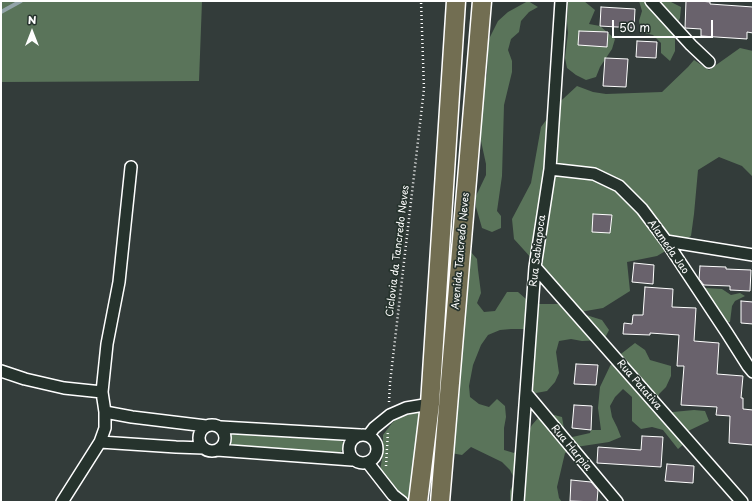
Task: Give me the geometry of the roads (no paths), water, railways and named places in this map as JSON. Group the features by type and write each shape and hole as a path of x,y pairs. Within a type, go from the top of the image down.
{"main road":[{"name":"Avenida Tancredo Neves","path":"418,502 430,404 456,1"},
{"name":"Avenida Tancredo Neves","path":"440,502 482,1"}],"street":[{"name":"Rua Sabiapoca","path":"518,502 535,267 550,169 561,1"},
{"path":"651,1 691,45 709,62"},
{"path":"62,502 100,442 105,428 105,412 102,392 107,344 119,282 131,167"},
{"name":"Alameda Jao","path":"550,169 594,174 619,186 642,209 666,241 753,372"},
{"path":"666,241 753,255"},
{"name":"Rua Patativa","path":"535,267 742,502"},
{"path":"1,371 25,379 64,388 102,392"},
{"name":"Rua Harpia","path":"526,393 617,502"},
{"path":"352,460 349,455 348,445 351,440 364,435 390,415 406,408 430,404"},
{"path":"100,442 204,448 208,450 352,460 357,463 368,463 375,457 377,452 375,442 364,435 221,427 216,425 206,426 132,417 105,412"},
{"path":"204,448 199,440 199,436 200,432 206,426"},
{"path":"217,450 224,444 225,439 224,431 221,427"},
{"path":"368,463 393,495 402,502"}],"waterway":[{"path":"1,12 21,1"}]}
